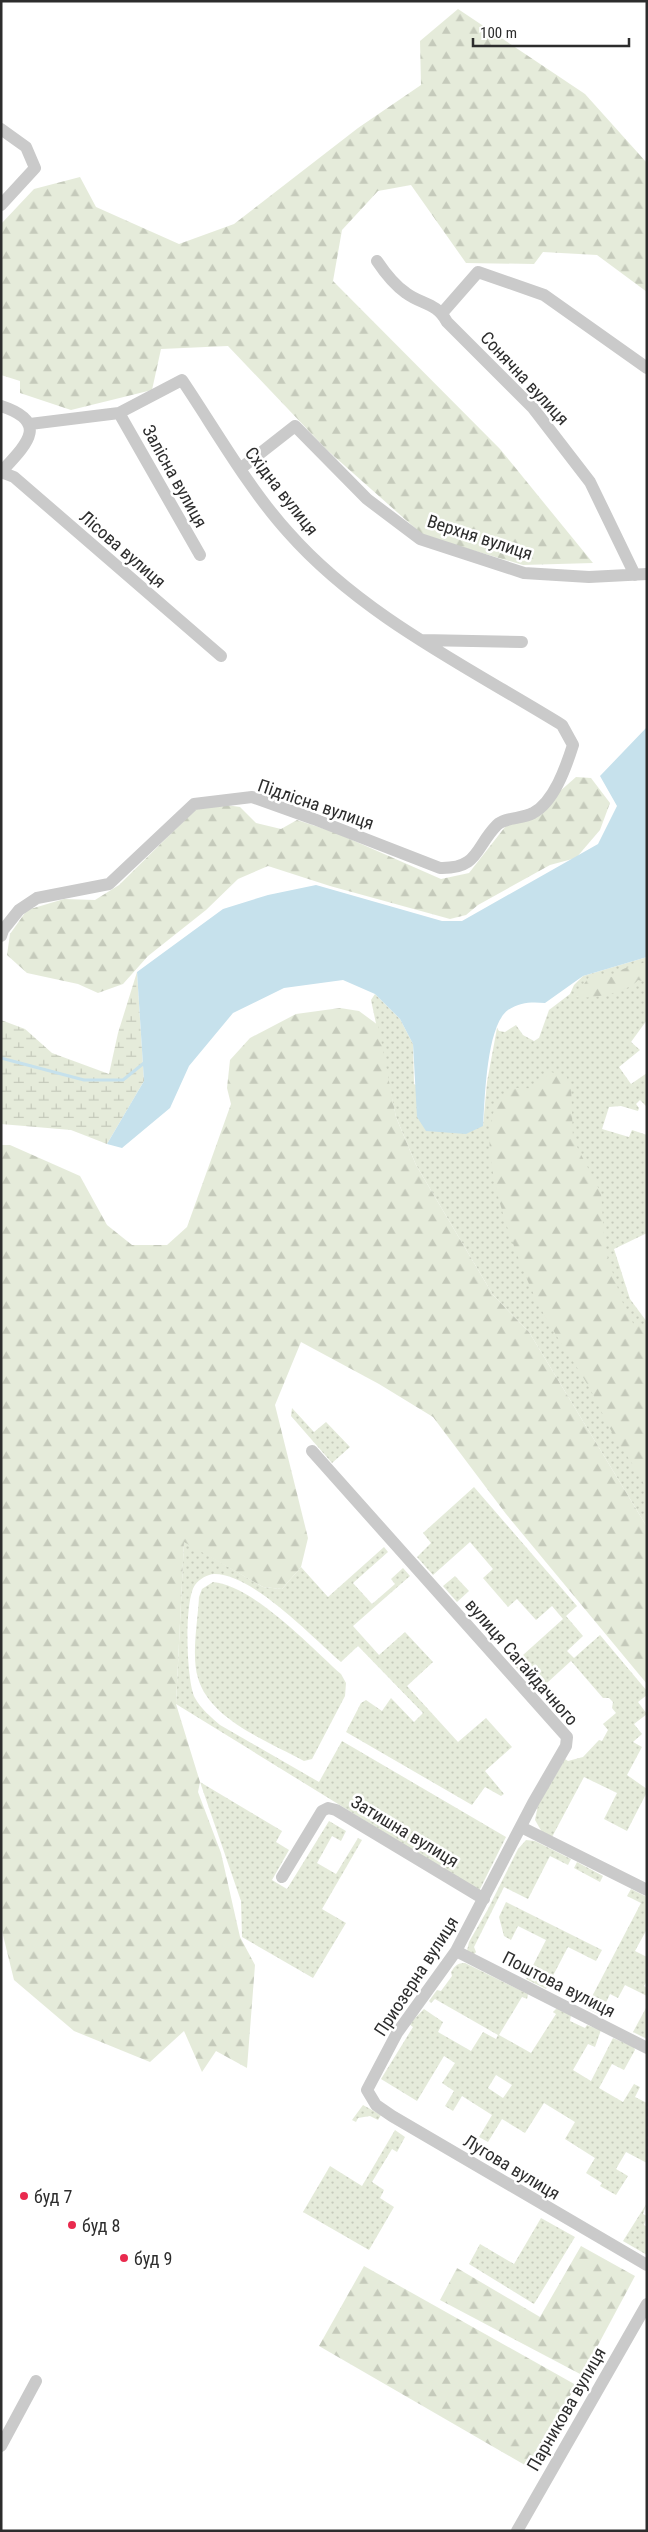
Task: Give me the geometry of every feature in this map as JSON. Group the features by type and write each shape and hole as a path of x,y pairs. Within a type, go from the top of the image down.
{"street":[{"path":"1,129 26,148 36,168 1,205"},
{"name":"Сонячна вулиця","path":"377,261 387,277 407,294 443,312 447,322 533,408 590,482 641,575"},
{"path":"443,312 478,272 544,295 647,368"},
{"name":"Східна вулиця","path":"119,413 182,380 240,468 287,532 336,580 422,640 562,725 573,746 563,774"},
{"path":"1,406 24,416 30,424 31,434 26,445 2,471"},
{"path":"30,424 119,413"},
{"name":"Залісна вулиця","path":"119,413 200,555"},
{"name":"Верхня вулиця","path":"240,468 295,426 367,499 420,539 524,573 589,577 641,575"},
{"name":"Лісова вулиця","path":"2,471 14,477 221,656"},
{"path":"422,640 522,642"},
{"name":"Підлісна вулиця","path":"1,936 3,930 19,910 37,898 110,884 194,804 252,797 440,868 455,868 473,859 498,824 534,813 551,795 563,774"},
{"name":"вулиця Сагайдачного","path":"312,1451 567,1737 566,1746 522,1827"},
{"name":"Затишна вулиця","path":"282,1877 322,1811 328,1808 336,1810 484,1899"},
{"path":"522,1827 647,1890"},
{"name":"Приозерна вулиця","path":"367,2090 397,2033 456,1951 522,1827"},
{"name":"Поштова вулиця","path":"456,1951 647,2048"},
{"name":"Лугова вулиця","path":"367,2090 376,2105 392,2116 647,2265"},
{"name":"Парникова вулиця","path":"517,2531 647,2304"},
{"path":"1,2446 36,2381"}],"green space":[{"path":"458,9 585,94 647,163 647,292 597,255 543,252 534,264 466,263 411,185 378,191 342,230 333,281 500,449 593,563 523,565 424,536 327,450 228,346 161,349 152,390 71,410 20,393 20,381 1,375 1,224 34,189 80,177 96,207 179,244 234,224 358,128 421,85 420,41"},
{"path":"576,777 591,778 610,803 600,830 576,858 550,865 478,905 466,915 450,919 330,886 268,866 238,879 206,910 148,956 123,984 98,993 78,984 27,973 7,955 10,934 27,910 64,899 95,900 119,885 197,808 226,805 240,807 256,823 281,829 297,820 334,832 441,879 469,873 505,827 559,792"},
{"path":"647,957 647,1020 631,1042 640,1050 619,1067 631,1084 647,1073 647,1107 640,1100 636,1104 639,1108 638,1111 621,1106 609,1107 602,1129 629,1137 632,1130 647,1135 647,1233 614,1249 630,1299 647,1322 647,1527 529,1332 493,1295 416,1165 396,1117 371,1000 375,994 400,1019 413,1044 414,1084 483,1126 487,1082 497,1028 499,1031 505,1032 516,1025 523,1035 534,1041 539,1038 549,1010 570,994 574,985 583,976"},
{"path":"647,961 647,982 638,980 627,988 609,994 582,998 575,997 589,977 603,974 612,977 620,970"},
{"path":"137,972 144,1081 107,1144 71,1130 1,1124 1,1020 25,1029 52,1053 109,1074 118,1033"},
{"path":"340,1008 359,1011 378,1025 396,1117 416,1165 493,1295 529,1332 647,1527 647,1684 506,1514 433,1417 379,1384 301,1342 275,1405 308,1538 301,1567 282,1589 263,1587 184,1542 176,1704 200,1782 198,1792 221,1853 240,1937 255,1965 247,2068 216,2051 202,2072 184,2031 150,2062 74,2031 14,1980 1,1927 1,1145 10,1145 80,1176 107,1225 132,1245 167,1245 187,1227 231,1104 227,1088 230,1060 250,1038 296,1014"},
{"path":"551,1072 566,1076 571,1086 573,1139 601,1193 605,1249 622,1301 635,1327 642,1324 647,1327 647,1491 614,1436 586,1382 553,1330 535,1297 508,1229 493,1173 490,1146 491,1123 497,1105 508,1091 516,1088 533,1089"},
{"path":"292,1408 314,1432 326,1422 350,1447 332,1463 291,1416"},
{"path":"474,1487 577,1606 566,1616 583,1636 567,1651 574,1658 600,1635 647,1691 647,1695 638,1702 647,1714 634,1724 642,1734 633,1742 642,1747 627,1775 647,1789 647,1792 627,1831 604,1819 617,1793 584,1777 552,1837 542,1832 535,1820 538,1805 565,1759 568,1761 583,1757 599,1740 602,1741 608,1730 603,1724 616,1713 612,1708 613,1702 609,1698 603,1698 571,1661 537,1692 513,1664 563,1619 552,1606 536,1620 517,1599 508,1607 483,1578 493,1569 470,1542 433,1575 417,1557 431,1543 423,1533"},
{"path":"184,1541 263,1587 282,1589 301,1567 328,1597 384,1547 388,1552 353,1583 372,1604 395,1584 391,1579 403,1568 410,1576 353,1626 379,1655 405,1632 433,1662 407,1686 458,1742 486,1718 512,1747 485,1771 504,1794 501,1796 485,1787 472,1805 346,1732 361,1703 366,1700 382,1711 391,1698 414,1722 423,1713 358,1646 341,1662 299,1623 264,1595 246,1584 229,1577 214,1574 206,1576 195,1585 191,1593 188,1623 188,1659 192,1689 200,1706 220,1725 319,1782 342,1741 506,1837 479,1891 176,1704"},
{"path":"455,1576 469,1591 457,1602 443,1586"},
{"path":"213,1582 229,1586 246,1594 264,1606 298,1634 341,1674 346,1683 345,1696 312,1759 304,1761 242,1728 215,1706 205,1693 196,1669 196,1638 199,1597 202,1589"},
{"path":"200,1782 282,1831 276,1842 289,1850 272,1880 287,1889 329,1821 346,1831 341,1841 332,1836 317,1863 336,1874 358,1838 362,1840 322,1909 346,1923 313,1978 242,1937 241,1901"},
{"path":"526,1840 535,1841 571,1859 568,1865 550,1856 528,1899 504,1887 474,1947 476,1952 472,1957 467,1951 469,1942 518,1849"},
{"path":"577,1862 603,1876 600,1882 574,1868"},
{"path":"631,1889 647,1897 647,1929 635,1951 647,1957 647,1981 644,1986 647,1988 647,1996 625,1985 618,1998 610,1994 600,2015 586,2008 641,1903 627,1896"},
{"path":"506,1902 602,1950 596,1961 568,1947 546,1989 526,1979 546,1940 518,1926 511,1940 504,1936 499,1917"},
{"path":"465,1963 528,1994 527,1999 522,1997 499,2035 531,2053 556,2014 553,2012 557,2008 571,2015 570,2021 585,2028 587,2025 601,2030 595,2047 588,2044 573,2070 591,2081 613,2038 634,2047 635,2050 624,2070 612,2064 599,2088 623,2102 634,2084 640,2087 635,2097 647,2103 647,2163 626,2152 616,2169 628,2176 616,2195 600,2186 602,2183 586,2173 595,2158 565,2139 575,2122 544,2103 525,2133 502,2119 488,2142 479,2137 492,2115 462,2096 453,2111 445,2106 454,2091 442,2083 455,2063 444,2056 417,2101 381,2079 413,2027 409,2024 424,2009 443,2022 438,2032 471,2051 483,2032 496,2039 498,2035 435,1999 431,2003 429,2001 437,1990 441,1991 452,1976 451,1972 455,1967 458,1964","holes":["496,2075 512,2085 503,2098 488,2088"]},
{"path":"647,2006 647,2039 633,2032"},
{"path":"363,2105 381,2115 378,2120 370,2116 358,2118 356,2122 352,2120"},
{"path":"395,2130 405,2137 397,2152 392,2149 372,2182 384,2190 380,2198 394,2207 369,2250 303,2212 330,2166 362,2186"},
{"path":"647,2203 643,2214 647,2216 644,2225 647,2227 647,2255 623,2241"},
{"path":"541,2218 575,2237 534,2304 469,2264 480,2244 514,2264"},
{"path":"581,2246 635,2276 582,2375 440,2300 457,2268 540,2317"},
{"path":"364,2266 576,2385 530,2468 319,2346"}],"water":[{"path":"647,727 647,957 583,976 545,1003 526,1003 508,1010 495,1031 491,1047 483,1126 466,1134 426,1131 417,1117 413,1044 400,1019 375,994 343,980 284,988 233,1013 189,1066 170,1108 122,1148 107,1144 144,1081 137,972 223,909 268,895 316,885 442,921 462,921 598,844 617,806 600,776"}],"waterway":[{"path":"1,1058 84,1080 123,1080 144,1063"}],"place":[{"name":"буд 7","path":"24,2196"},
{"name":"буд 8","path":"72,2225"},
{"name":"буд 9","path":"124,2258"}]}
